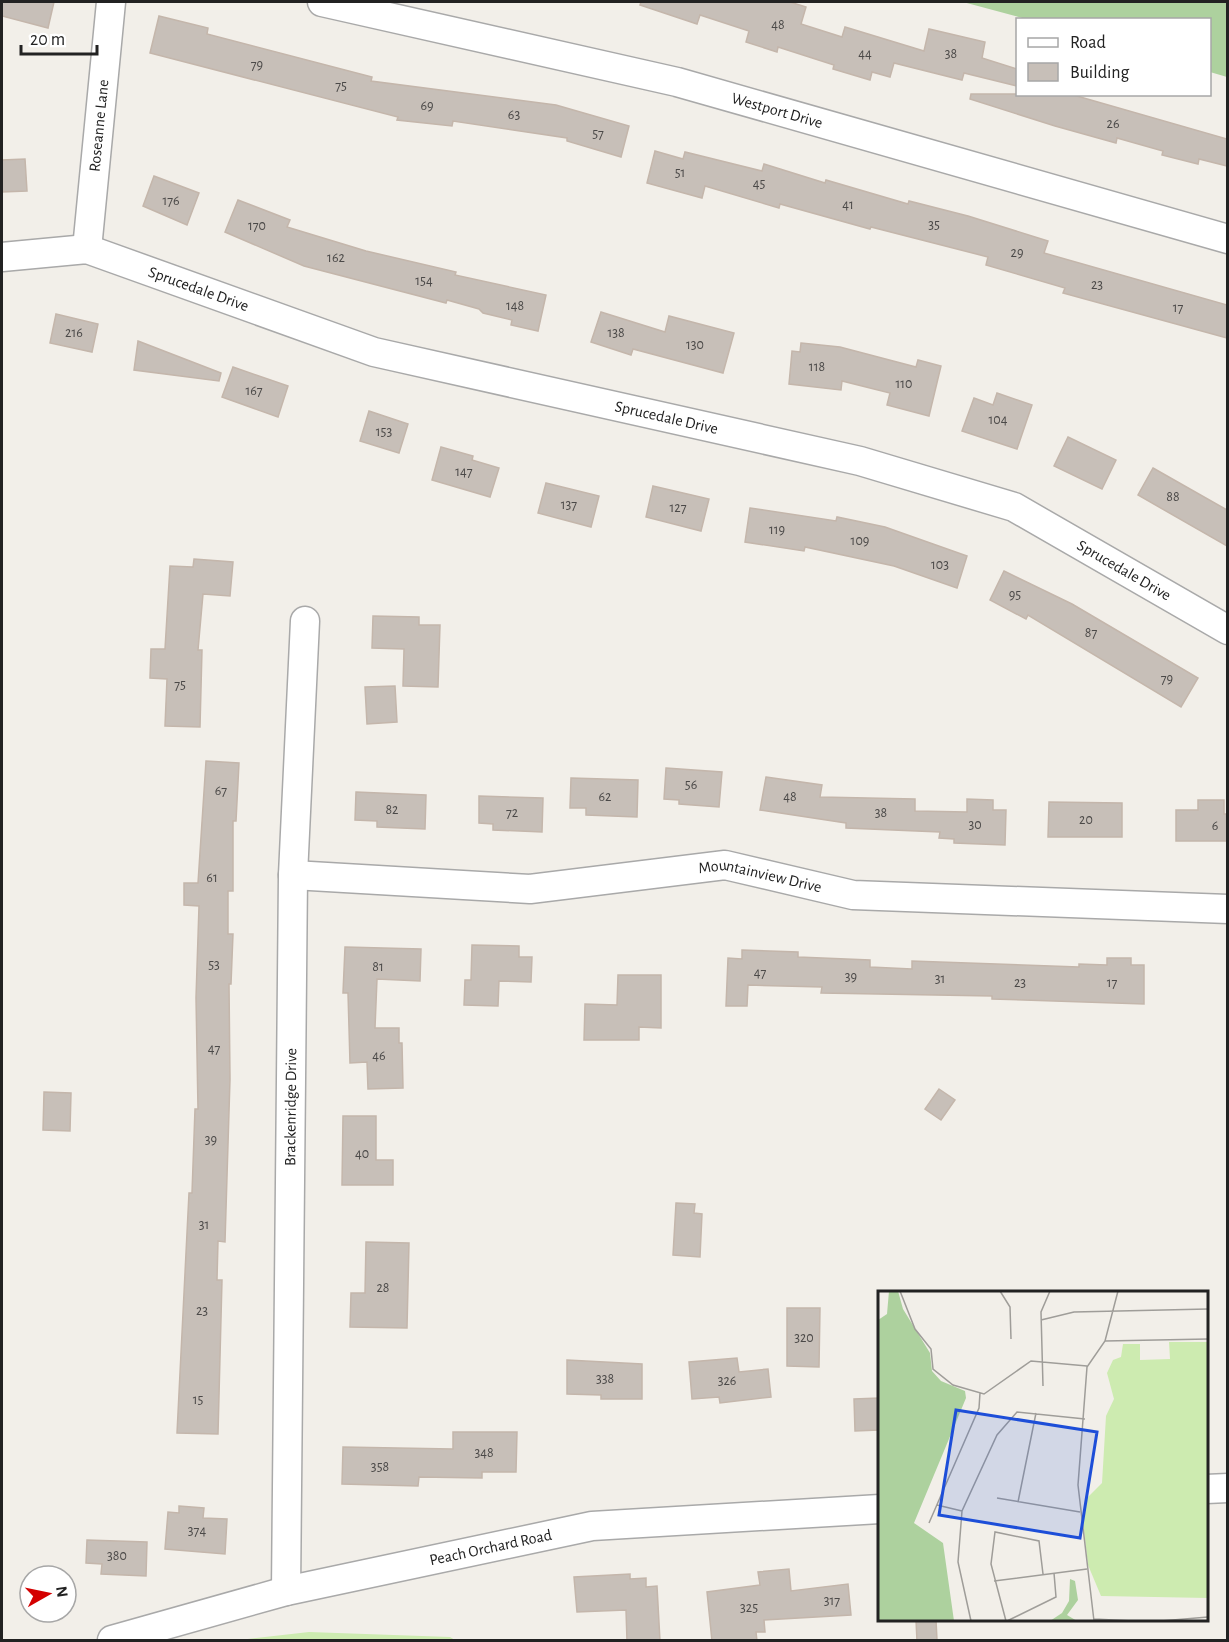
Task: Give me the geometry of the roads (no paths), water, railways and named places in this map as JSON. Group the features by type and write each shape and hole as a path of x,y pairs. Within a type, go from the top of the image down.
{"street":[{"name":"Roseanne Lane","path":"87,249 111,2"},
{"name":"Westport Drive","path":"322,2 677,82 1227,239"},
{"path":"2,257 87,249"},
{"name":"Sprucedale Drive","path":"87,249 374,352 860,461 1014,507 1219,623 1227,630"},
{"name":"Brackenridge Drive","path":"286,1591 292,875 305,621"},
{"name":"Mountainview Drive","path":"292,875 530,889 725,865 853,895 1227,909"},
{"path":"1208,1489 1227,1488"},
{"name":"Peach Orchard Road","path":"112,1641 286,1591 592,1526 878,1509"}]}
